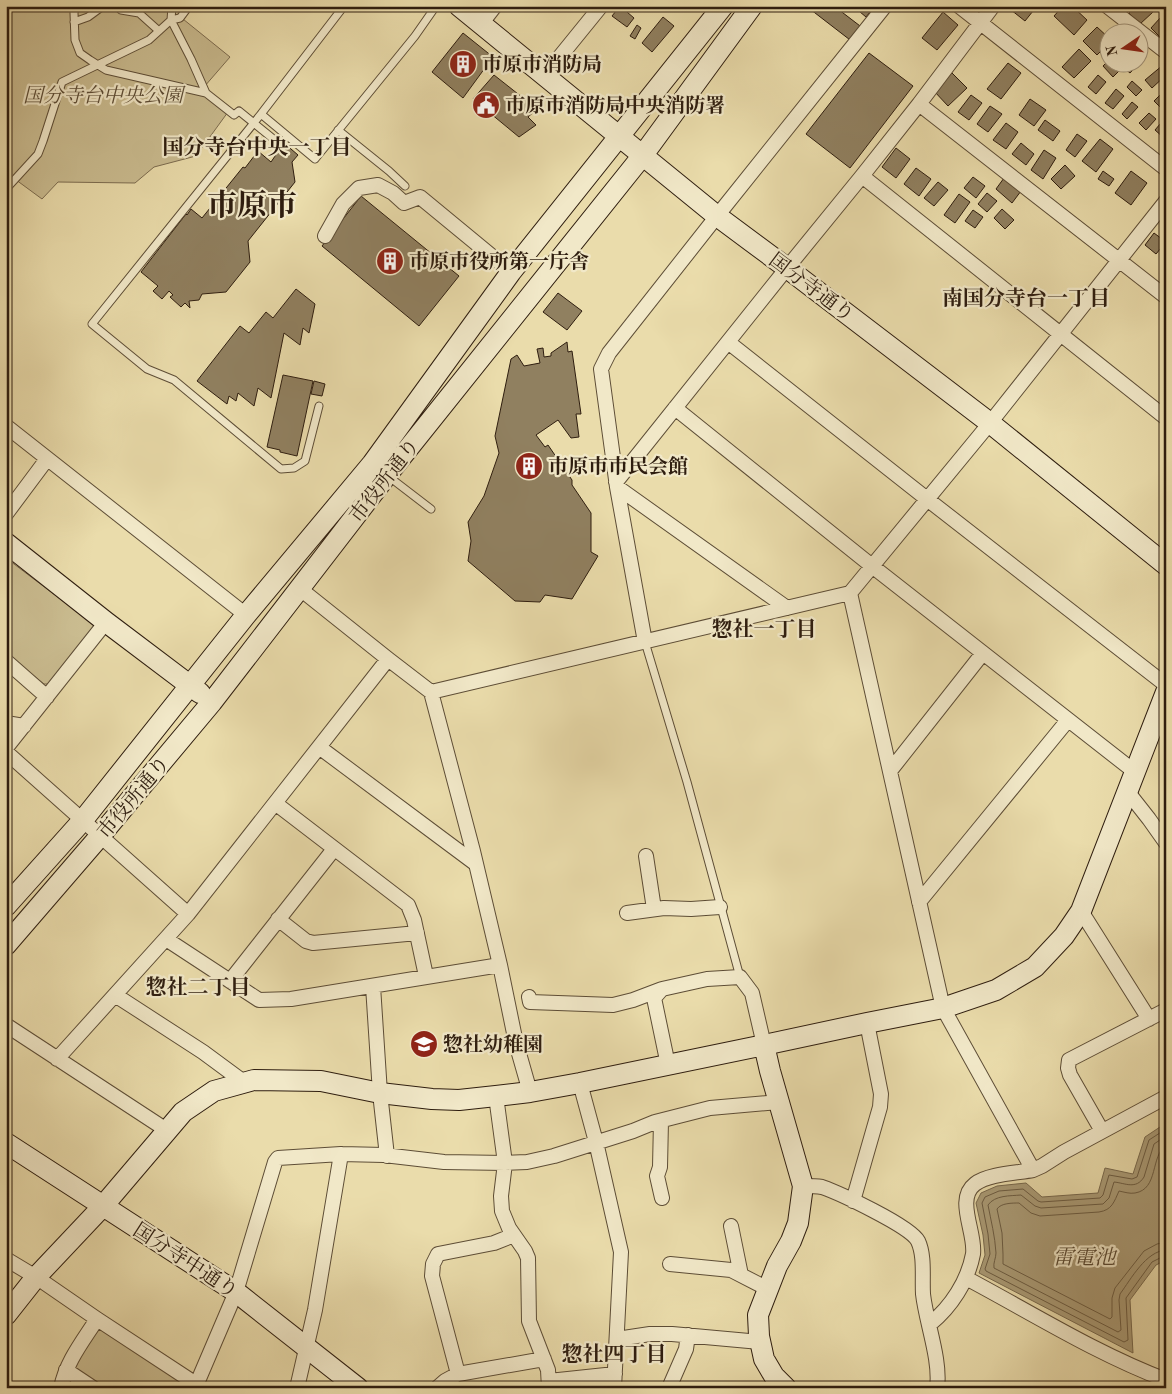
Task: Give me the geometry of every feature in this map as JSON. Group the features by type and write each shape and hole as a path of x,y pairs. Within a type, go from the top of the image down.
{"street":[{"name":"国分寺通り","path":"459,6 716,216 990,423 1166,566"},
{"path":"481,24 496,6"},
{"path":"545,75 601,6"},
{"name":"市役所通り","path":"6,945 212,702 299,588 511,272 723,6"},
{"name":"市役所通り","path":"6,906 83,820 246,615 379,470 643,155 752,6"},
{"path":"645,642 616,485 601,369 608,353 885,6"},
{"path":"959,6 1166,169"},
{"path":"616,485 786,268 919,104 993,6"},
{"path":"1107,6 1166,52"},
{"path":"919,104 1166,297"},
{"path":"862,176 1166,418"},
{"path":"325,236 343,204 359,188 378,185 393,193 404,203 420,197 511,272"},
{"path":"431,692 850,593 990,423 1166,201"},
{"path":"728,342 1166,685"},
{"path":"675,408 872,566 1135,772"},
{"path":"6,426 246,615"},
{"path":"6,514 48,459"},
{"path":"616,485 787,608"},
{"path":"6,543 212,702"},
{"path":"299,588 431,692 476,864 516,1043 530,1092"},
{"path":"850,593 943,1008 1033,1170"},
{"path":"6,748 106,622"},
{"path":"890,771 983,653"},
{"path":"6,660 47,697"},
{"path":"58,1059 188,914 388,660"},
{"path":"6,1315 36,1277 103,1206 183,1112 214,1091 254,1080 321,1081 380,1093 432,1099 459,1100 530,1092 943,1008 996,990 1035,967 1064,936 1080,911 1166,692"},
{"path":"919,902 1068,720"},
{"path":"6,723 24,726"},
{"path":"319,747 476,864"},
{"path":"6,752 188,914"},
{"path":"1127,791 1166,843"},
{"path":"275,803 408,905 414,920 426,976"},
{"path":"230,981 334,849"},
{"path":"646,856 654,909"},
{"path":"627,913 664,908 720,907"},
{"path":"1080,911 1149,1019"},
{"path":"278,919 313,943 417,933"},
{"path":"166,939 259,1000 290,999 500,965"},
{"path":"530,997 530,1002 612,1005 633,1000 662,989 707,979 740,978 752,993 779,1102 803,1186 798,1223 791,1241 777,1266 758,1315 760,1342 764,1358 774,1376 786,1388"},
{"path":"373,986 380,1093 387,1156"},
{"path":"662,989 654,998 668,1065"},
{"path":"115,995 203,1052 245,1083"},
{"path":"1102,1131 1070,1075 1068,1068 1069,1060 1166,1010"},
{"path":"853,1201 880,1107 881,1094 867,1023"},
{"path":"6,1025 168,1131"},
{"path":"496,1096 505,1163 501,1196 502,1211 509,1228 525,1250 528,1258 529,1321 548,1370 549,1384 615,1381 621,1252 596,1142 580,1083"},
{"path":"930,1324 945,1308 966,1278 973,1252 966,1204 970,1189 983,1179 1033,1170 1166,1097"},
{"path":"6,1258 195,1386 236,1292 278,1158 341,1154 387,1156 444,1162 527,1162 554,1156 661,1121 710,1108 779,1102"},
{"path":"661,1121 660,1167 657,1176 662,1198"},
{"name":"国分寺中通り","path":"6,1143 236,1292 358,1388"},
{"path":"297,1388 315,1310 341,1154"},
{"path":"803,1186 820,1187 853,1201 906,1229 917,1240 922,1256 923,1296 930,1324 937,1388"},
{"path":"731,1226 742,1275"},
{"path":"458,1374 432,1276 433,1264 438,1254 494,1243 514,1235"},
{"path":"670,1264 731,1270 768,1289"},
{"path":"966,1278 1061,1332 1142,1371 1166,1380"},
{"path":"61,1388 63,1375 97,1319"},
{"path":"617,1339 650,1334 672,1334 760,1342"},
{"path":"669,1388 686,1349 688,1335"},
{"path":"437,1388 444,1381 458,1374 544,1359"},
{"path":"66,1370 93,1388"}],"lane":[{"path":"75,6 75,40 80,53 106,70 206,93 234,115 239,112 282,146"},
{"path":"74,22 88,17 103,6"},
{"path":"117,6 121,10 139,13 159,31"},
{"path":"172,6 172,20 206,93"},
{"path":"6,189 38,154 62,82 149,40 172,20 180,18 190,6"},
{"path":"319,406 305,461 294,468 281,469 174,380 147,369 92,324 261,114 344,6"},
{"path":"261,114 315,159 415,36 436,6"},
{"path":"338,130 405,186"},
{"path":"379,470 431,509"},
{"path":"645,642 684,774 740,978"}],"green space":[{"name":"国分寺台中央公園","path":"6,6 192,6 183,19 230,57 204,87 228,112 196,156 154,167 135,183 58,182 42,199 8,174 6,175"},
{"path":"6,558 96,626 52,684 44,684 6,654"},
{"path":"100,1328 188,1385 189,1388 100,1388 73,1370 96,1329"}],"water":[{"name":"雷電池","path":"1166,1123 1166,1260 1156,1265 1130,1300 1133,1353 979,1273 985,1255 976,1203 981,1193 997,1186 1026,1183 1042,1197 1098,1193 1105,1168 1133,1174 1145,1137"}],"building":[{"path":"620,6 634,18 627,27 612,16"},
{"path":"806,6 834,6 864,29 854,43"},
{"path":"853,6 875,6 866,17"},
{"path":"1006,6 1037,6 1025,21"},
{"path":"1063,6 1072,6 1087,20 1074,35 1054,16"},
{"path":"1136,6 1147,6 1153,12 1142,22 1138,22 1129,13"},
{"path":"943,12 958,25 937,50 922,38"},
{"path":"663,17 674,26 652,52 642,43"},
{"path":"1161,17 1166,21 1166,33 1161,38 1151,28"},
{"path":"637,25 641,28 635,39 630,36"},
{"path":"1097,27 1100,30 1100,52 1097,55 1083,41"},
{"name":"市原市消防局","path":"463,33 493,57 463,98 432,72"},
{"path":"1079,49 1091,61 1074,78 1062,67"},
{"path":"869,53 913,86 850,168 806,134"},
{"path":"1008,63 1021,73 1001,99 987,89"},
{"path":"1163,65 1166,68 1166,75 1152,88 1145,80"},
{"path":"1108,72 1118,72 1113,77"},
{"path":"952,73 967,88 948,106 934,91"},
{"name":"市原市消防局中央消防署","path":"494,75 537,109 528,117 536,125 519,137 473,99"},
{"path":"1098,75 1106,82 1096,94 1088,87"},
{"path":"1132,81 1142,90 1136,96 1127,87"},
{"path":"1116,89 1124,96 1113,109 1105,103"},
{"path":"1166,89 1166,107 1163,110 1154,101"},
{"path":"971,95 982,103 969,120 958,112"},
{"path":"1030,99 1046,110 1034,126 1019,115"},
{"path":"1132,102 1138,107 1127,119 1122,114"},
{"path":"990,106 1002,114 988,132 977,124"},
{"path":"1149,113 1156,119 1146,130 1139,123"},
{"path":"1166,117 1166,136 1164,138 1155,130"},
{"path":"1045,120 1060,131 1053,141 1038,130"},
{"path":"1006,123 1018,132 1006,149 993,140"},
{"path":"1077,134 1087,141 1075,157 1066,150"},
{"path":"1100,139 1113,149 1096,172 1082,161"},
{"path":"284,143 298,155 292,162 295,182 248,241 250,262 226,292 202,294 199,300 189,301 190,308 185,303 181,307 170,297 173,295 169,291 162,299 153,291 158,286 141,272 186,214 191,209 202,218 258,151 271,162"},
{"path":"1021,143 1034,154 1026,165 1012,154"},
{"path":"896,148 910,159 896,178 882,167"},
{"path":"1044,150 1056,158 1043,179 1031,170"},
{"path":"1065,165 1075,176 1061,189 1051,179"},
{"path":"916,168 931,179 919,196 904,184"},
{"path":"1103,171 1114,179 1109,186 1098,179"},
{"path":"1131,171 1147,183 1131,205 1115,193"},
{"path":"973,177 985,186 976,198 964,188"},
{"path":"1004,178 1021,191 1012,203 996,189"},
{"path":"938,182 948,190 934,206 924,198"},
{"path":"987,193 997,201 987,212 978,204"},
{"path":"959,194 970,202 955,223 944,215"},
{"name":"市原市役所第一庁舎","path":"361,196 459,276 419,326 322,246"},
{"path":"1002,209 1014,220 1005,229 994,218"},
{"path":"973,210 983,217 975,228 965,221"},
{"path":"1154,233 1166,242 1156,254 1145,245"},
{"path":"296,289 315,304 309,333 303,328 300,345 284,333 271,398 258,388 254,406 238,393 236,401 229,396 227,404 197,381 240,326 249,333 266,312 273,318"},
{"path":"558,293 582,311 567,330 543,312"},
{"name":"市原市市民会館","path":"567,342 568,352 572,351 581,414 576,414 579,437 571,438 558,420 536,435 545,447 548,445 572,480 572,485 591,513 591,552 598,556 572,599 545,595 540,602 515,601 468,561 471,541 468,522 484,496 499,453 495,436 511,359 517,355 524,366 540,363 537,349 543,348 544,357 551,356 551,353"},
{"path":"283,375 313,381 297,456 267,447"},
{"path":"314,381 325,384 322,396 311,394"}],"place":[{"name":"市原市消防局","path":"463,64"},
{"name":"市原市消防局中央消防署","path":"486,105"},
{"name":"市原市役所第一庁舎","path":"390,261"},
{"name":"市原市市民会館","path":"529,466"},
{"name":"惣社幼稚園","path":"424,1044"}],"district":[{"name":"国分寺台中央一丁目","path":"257,147"},
{"name":"市原市","path":"252,205"},
{"name":"南国分寺台一丁目","path":"1026,298"},
{"name":"惣社一丁目","path":"764,629"},
{"name":"惣社二丁目","path":"198,987"},
{"name":"惣社四丁目","path":"614,1354"}]}
